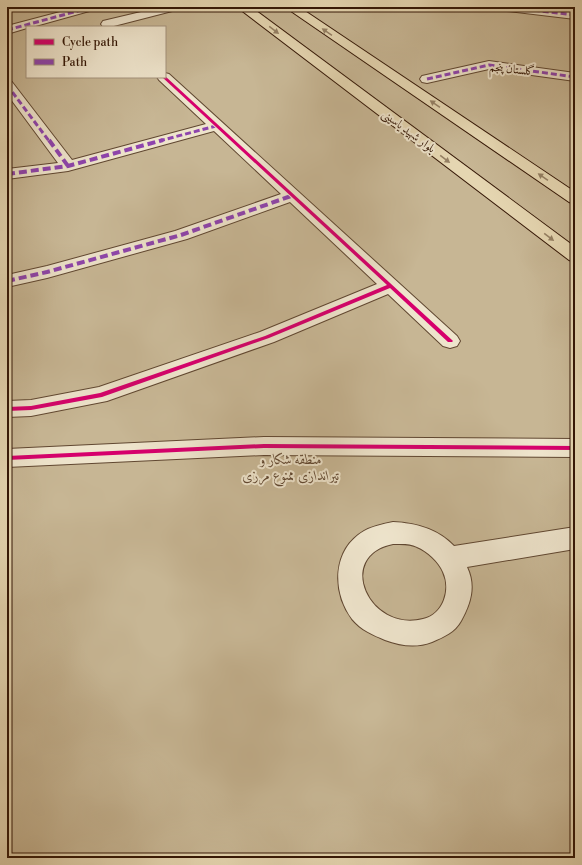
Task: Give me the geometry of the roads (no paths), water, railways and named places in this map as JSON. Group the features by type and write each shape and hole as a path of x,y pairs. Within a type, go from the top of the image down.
{"main road":[{"name":"بلوار شهید یاسینی","path":"243,7 575,256"},
{"path":"291,7 575,199"}],"street":[{"path":"7,30 88,7 109,26 176,7"},
{"path":"507,7 575,15"},
{"name":"گلستان پنجم","path":"427,79 489,65 575,77"},
{"path":"165,78 450,342"},
{"path":"7,86 68,166"},
{"path":"7,174 68,166 216,126"},
{"path":"7,281 47,272 181,235 291,196"},
{"path":"7,409 31,408 100,395 267,337 390,286"},
{"path":"7,458 264,446 575,448"},
{"path":"393,533 414,535 424,538 439,547 450,558 457,572 460,587 458,602 451,615 440,625 425,632 408,634 391,631 375,624 353,599 349,584 352,562 355,555 365,544 378,536 393,533"},
{"path":"450,558 575,538"}],"park label":[{"name":"منطقه شکار و تیراندازی ممنوع مرزی","path":"291,468"}]}
